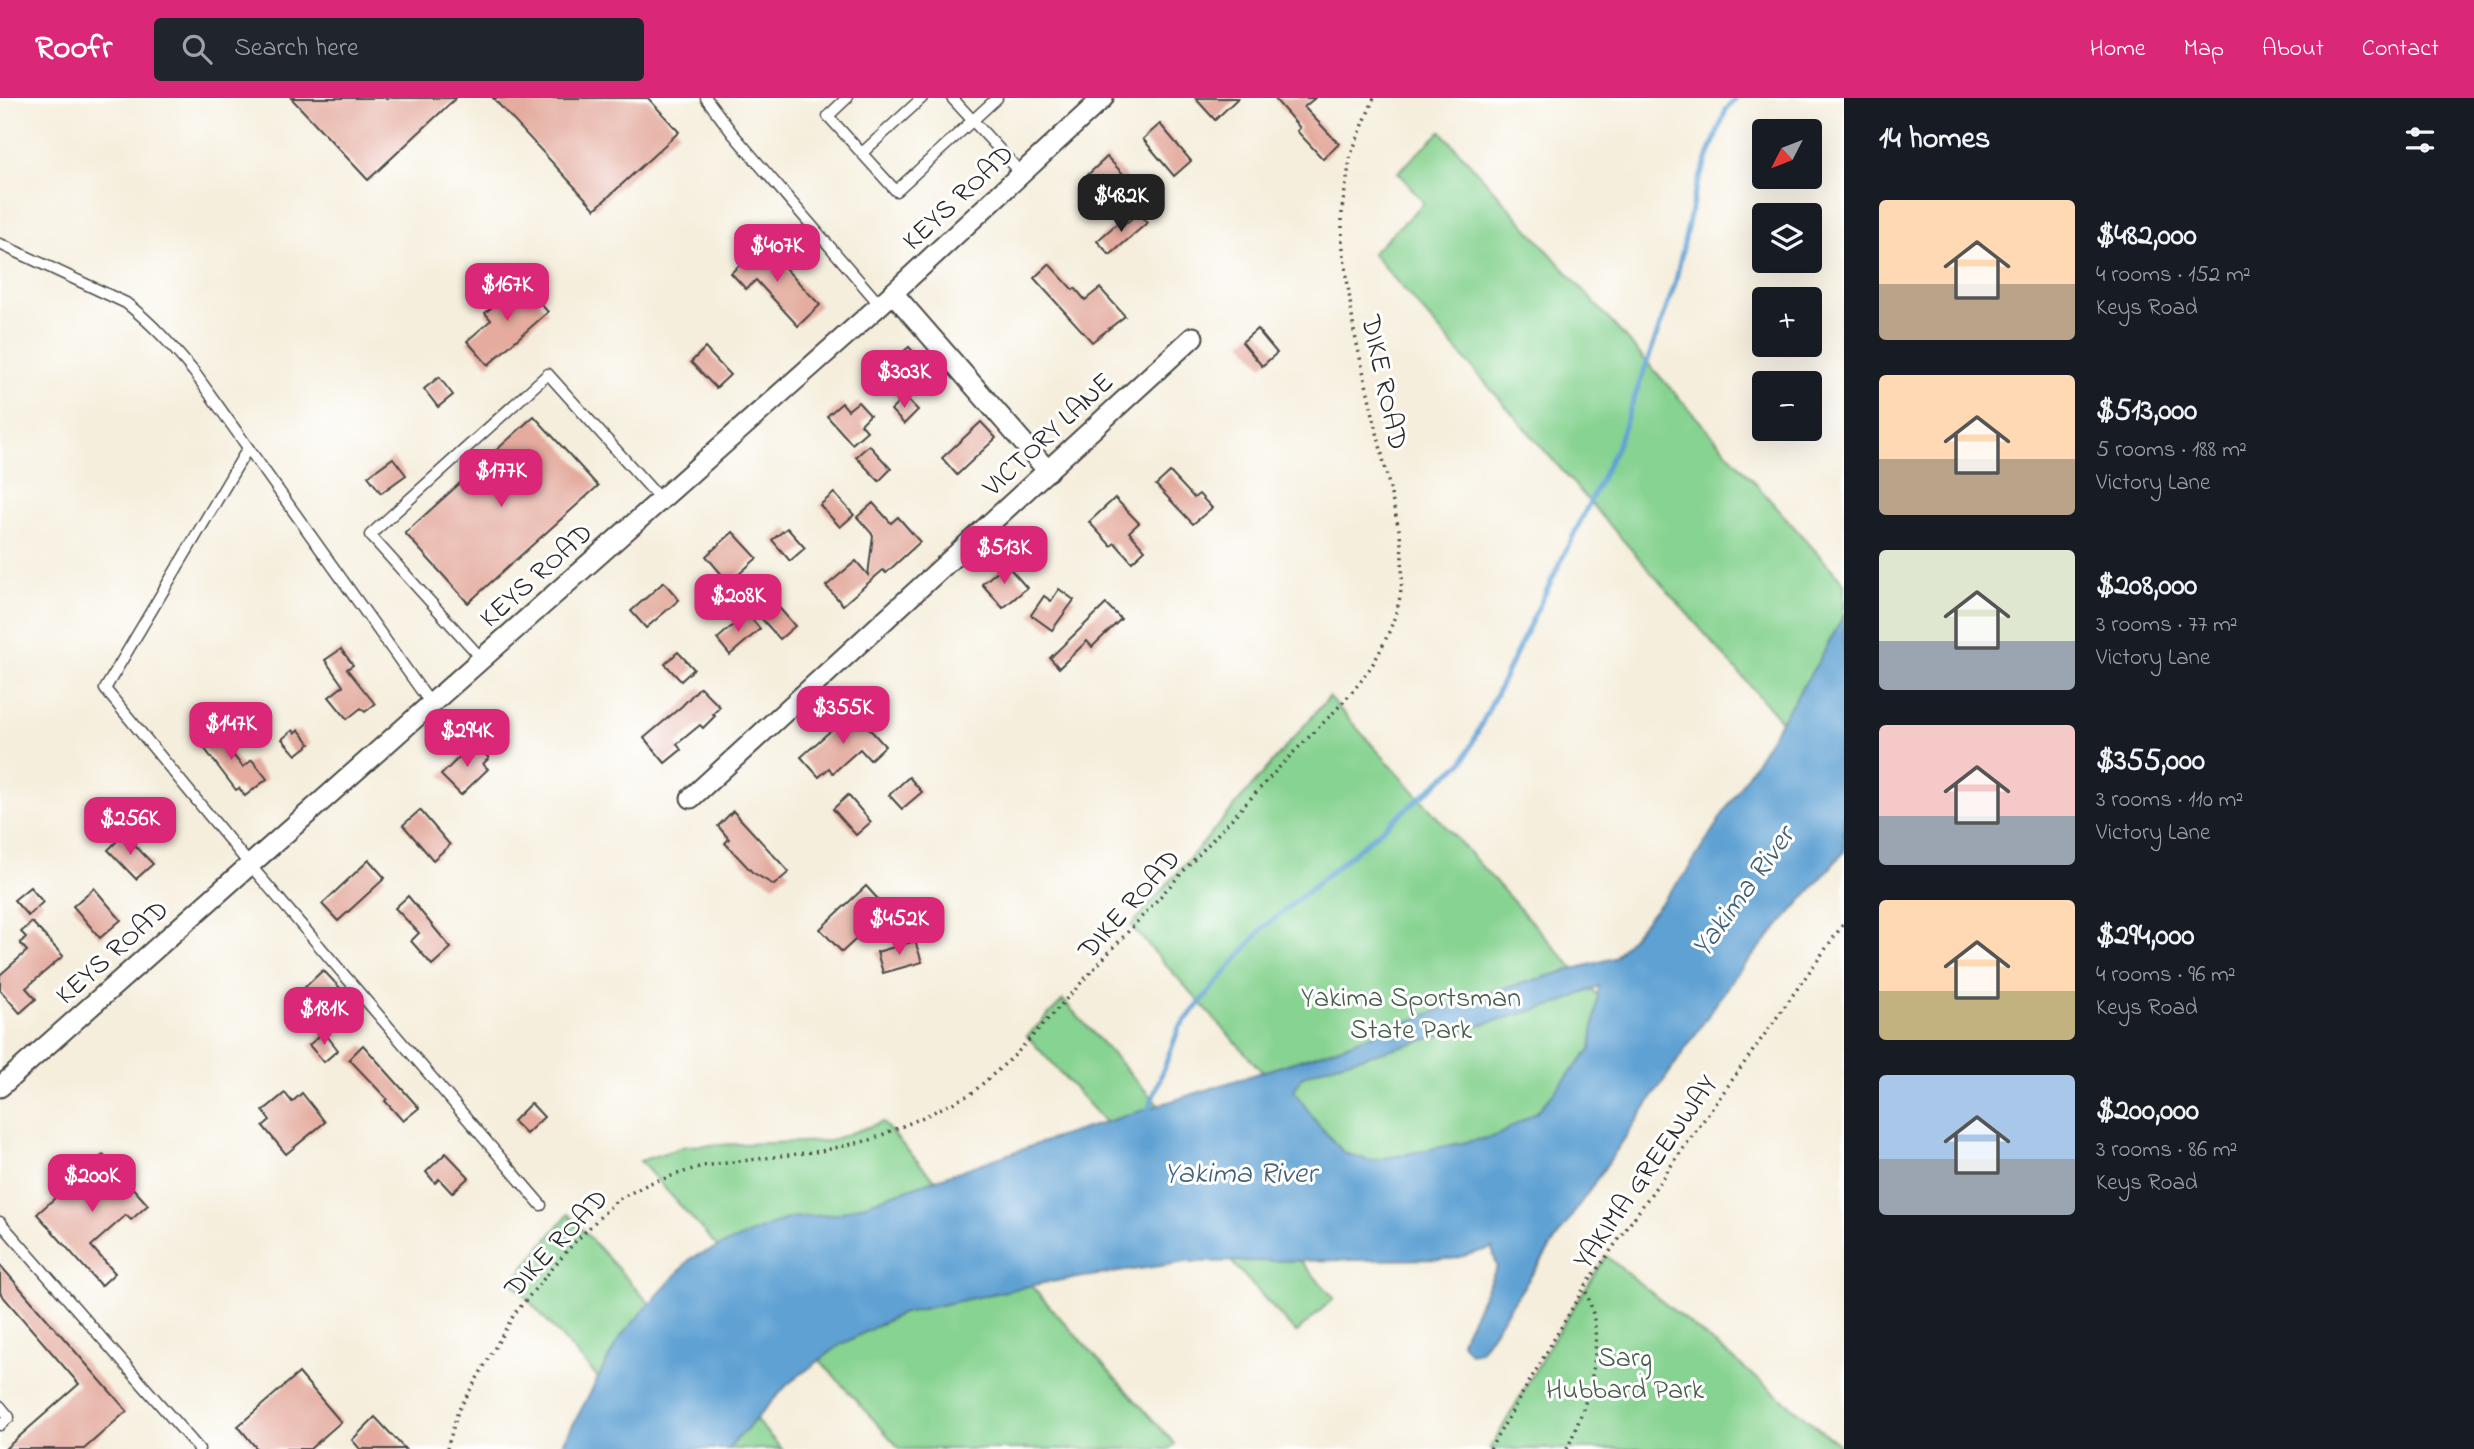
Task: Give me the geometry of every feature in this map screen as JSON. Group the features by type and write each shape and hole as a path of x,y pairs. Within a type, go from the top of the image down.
{"street":[{"name":"KEYS ROAD","path":"0,1087 886,299 1103,98"},
{"path":"886,299 1048,471"},
{"name":"VICTORY LANE","path":"691,798 1193,337"}],"lane":[{"path":"706,98 733,134 886,299"},
{"path":"847,98 828,116 896,191 997,98"},
{"path":"862,153 922,98"},
{"path":"952,98 1022,174"},
{"path":"0,244 126,303 144,316 194,372 431,704"},
{"path":"482,659 370,535 548,374 661,499"},
{"path":"248,448 105,689 250,865 541,1205"},
{"path":"0,1222 199,1449"},
{"path":"0,1406 9,1417 0,1425"}],"path":[{"name":"DIKE ROAD","path":"447,1449 458,1411 514,1313 573,1244 617,1200 650,1183 702,1166 821,1152 870,1140 917,1121 971,1094 1015,1055 1356,686 1381,649 1401,599 1404,566 1400,534 1354,331 1342,241 1342,209 1351,154 1374,98"},
{"name":"YAKIMA GREENWAY","path":"1490,1449 1584,1288 1844,923"},
{"path":"1567,1449 1587,1398 1596,1346 1591,1302 1584,1288"}],"green space":[{"path":"1441,131 1844,583 1844,793 1372,253 1424,203 1398,172"},
{"name":"Yakima Sportsman State Park","path":"1329,697 1628,1029 1406,1232 1131,926"},
{"path":"1063,1000 1334,1298 1296,1333 1027,1036"},
{"path":"882,1122 1175,1444 1169,1449 900,1449 640,1161 686,1146 829,1141"},
{"path":"568,1214 782,1449 662,1449 512,1282"},
{"name":"Sarg Hubbard Park","path":"1606,1256 1844,1449 1490,1449 1551,1343"}],"water":[{"name":"Yakima River","path":"1844,615 1844,852 1735,976 1480,1351 1470,1353 1461,1341 1497,1267 1492,1248 1453,1259 1187,1262 1043,1283 900,1314 840,1345 788,1384 728,1449 560,1449 620,1337 691,1258 789,1218 837,1214 1037,1144 1328,1051 1480,995 1614,958 1686,873 1818,662","holes":["1599,986 1591,1049 1537,1112 1496,1136 1371,1161 1344,1153 1294,1091 1301,1077 1325,1067 1561,1003"]}],"building":[{"path":"291,98 456,98 368,180"},
{"path":"493,98 648,98 679,132 595,209"},
{"path":"1195,98 1238,98 1215,120"},
{"path":"1274,98 1315,98 1304,107 1339,144 1323,159 1297,131 1300,128"},
{"path":"1160,124 1191,161 1174,176 1143,139"},
{"path":"1107,157 1128,179 1102,203 1081,181"},
{"path":"1138,213 1147,223 1110,255 1097,241 1121,220 1124,225"},
{"path":"762,244 820,305 798,326 756,280 746,289 731,273"},
{"path":"1049,264 1085,300 1100,288 1125,316 1092,342 1034,278"},
{"path":"521,282 548,312 488,365 467,341 491,320 485,313"},
{"path":"1257,329 1277,353 1262,366 1242,342"},
{"path":"909,347 926,366 916,375 920,379 904,393 878,364 891,352 896,358"},
{"path":"705,348 730,375 716,388 691,362"},
{"path":"439,377 453,395 438,407 424,389"},
{"path":"905,397 918,410 904,424 891,410"},
{"path":"858,402 870,415 861,424 867,431 852,444 827,416 842,403 848,410"},
{"path":"534,416 598,486 468,603 405,533"},
{"path":"981,422 996,438 957,475 942,458"},
{"path":"869,445 891,469 879,481 856,457"},
{"path":"393,458 406,475 381,493 368,476"},
{"path":"1170,472 1194,498 1199,494 1212,508 1193,524 1156,485"},
{"path":"834,493 854,515 840,527 820,505"},
{"path":"1115,498 1139,523 1129,532 1145,550 1132,562 1115,543 1111,546 1089,522"},
{"path":"873,503 891,523 898,517 920,542 886,573 883,570 843,605 826,586 856,561 868,575 873,535 857,517"},
{"path":"787,528 805,548 790,561 772,540"},
{"path":"733,532 757,558 729,583 706,556"},
{"path":"1006,564 1027,588 1003,608 982,584"},
{"path":"664,582 679,600 646,628 631,611"},
{"path":"1059,589 1074,600 1052,630 1031,615 1044,596 1051,601"},
{"path":"776,604 795,626 780,639 760,617"},
{"path":"1106,604 1121,619 1092,647 1087,641 1059,668 1050,658"},
{"path":"747,613 760,629 730,655 717,639"},
{"path":"341,649 353,665 347,669 375,704 365,712 361,708 347,719 329,697 343,686 325,660"},
{"path":"678,652 694,669 681,681 665,664"},
{"path":"700,687 720,707 703,728 700,725 677,744 681,750 665,763 644,738"},
{"path":"853,711 885,746 870,760 860,749 833,773 829,768 819,777 801,757"},
{"path":"212,724 225,742 223,743 243,767 252,760 267,779 245,796 239,788 236,790 195,736"},
{"path":"293,730 295,733 299,730 310,744 296,755 282,739"},
{"path":"474,743 489,758 483,764 488,769 461,795 441,775"},
{"path":"909,777 922,792 902,809 889,795"},
{"path":"848,795 871,822 856,835 833,809"},
{"path":"420,810 450,845 433,860 403,825"},
{"path":"733,811 789,872 774,885 752,872 725,843 729,839 718,826"},
{"path":"124,834 153,864 136,879 108,850"},
{"path":"369,860 385,878 338,921 322,904"},
{"path":"866,886 888,910 842,952 820,929"},
{"path":"30,887 43,902 28,916 14,900"},
{"path":"94,888 121,920 100,938 73,906"},
{"path":"408,896 451,948 432,965 411,941 419,933 395,908"},
{"path":"32,922 63,956 26,988 36,999 20,1013 0,990 0,975 27,951 20,943 26,937 21,932"},
{"path":"915,941 922,962 883,973 877,952"},
{"path":"323,970 343,991 334,1000 343,1010 330,1022 301,991"},
{"path":"324,1032 338,1050 324,1062 309,1045"},
{"path":"363,1045 419,1108 403,1121 385,1101 387,1099 349,1059"},
{"path":"285,1093 292,1102 302,1093 325,1122 286,1154 263,1126 270,1120 263,1111"},
{"path":"531,1103 544,1117 526,1134 513,1121"},
{"path":"446,1153 469,1177 452,1193 439,1179 435,1183 426,1172"},
{"path":"103,1155 148,1205 131,1220 126,1215 91,1246 115,1273 101,1286 37,1214"},
{"path":"0,1265 127,1411 84,1449 5,1449 79,1384 0,1293"},
{"path":"299,1373 341,1422 310,1449 257,1449 238,1426"},
{"path":"375,1417 405,1449 360,1449 352,1440"}],"waterway":[{"path":"1147,1113 1179,1028 1262,929 1463,762 1617,446 1675,284 1696,188 1726,110 1736,98"}]}
